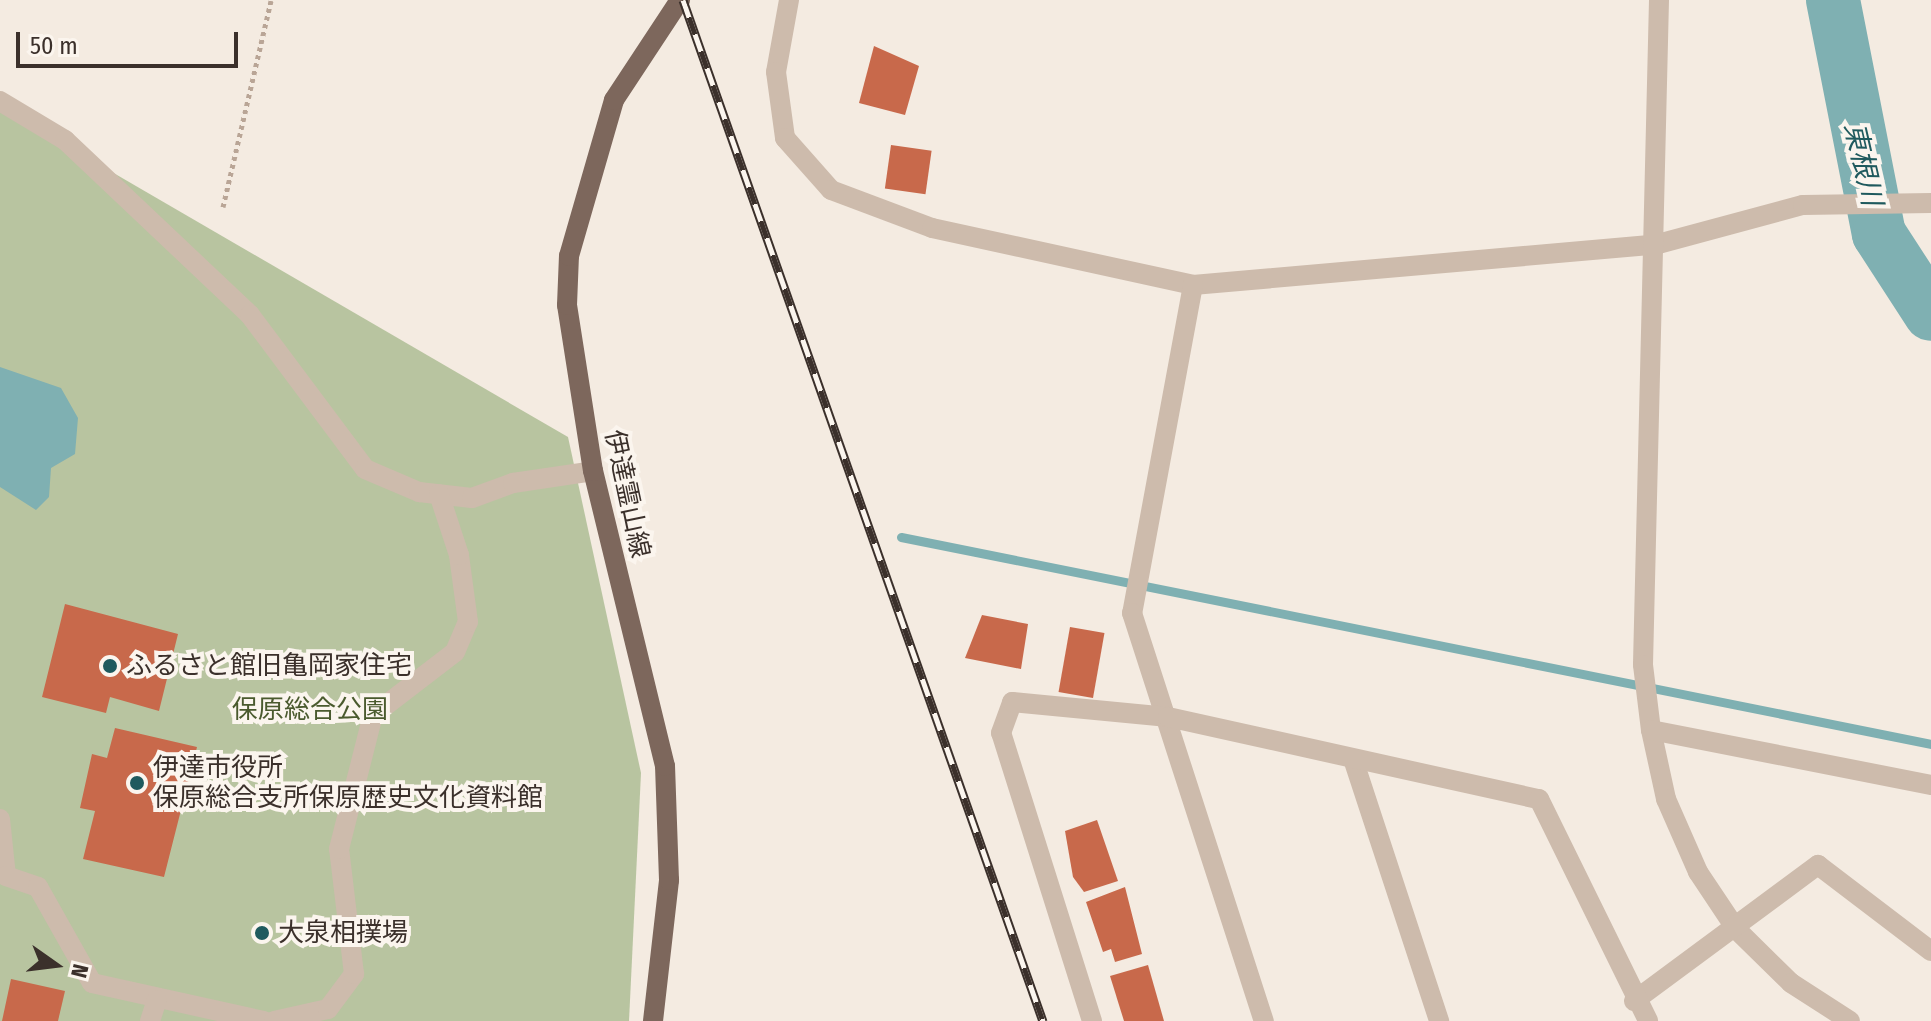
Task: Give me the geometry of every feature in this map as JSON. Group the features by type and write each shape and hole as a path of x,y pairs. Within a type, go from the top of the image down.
{"main road":[{"name":"伊達霊山線","path":"653,1021 669,880 665,766 593,471 567,305 569,256 614,100 674,7"}],"street":[{"path":"789,0 776,72 785,138 831,190 932,228 1193,285 1658,244 1803,205 1931,203"},
{"path":"1659,0 1658,244 1643,665 1651,730 1666,799 1698,872 1736,929 1791,983 1850,1021"},
{"path":"0,101 65,140 250,315 365,469 439,494 472,498 513,483 593,471"},
{"path":"1193,285 1132,613 1264,1021"},
{"path":"274,1021 328,1009 354,974 339,849 373,715 455,652 468,622 459,555 439,494"},
{"path":"1092,1021 1001,733 1004,712 1023,700 1168,717 1539,799 1634,1001 1648,1021"},
{"path":"1651,730 1931,785"},
{"path":"1353,759 1439,1021"},
{"path":"0,819 3,881 38,887 92,983 157,1000 264,1021"},
{"path":"1634,1001 1736,929 1818,865 1931,951"},
{"path":"150,1021 157,1000"}],"path":[{"path":"223,207 271,0"}],"green space":[{"name":"保原総合公園","path":"0,107 568,437 641,773 629,1021 0,1021"}],"water":[{"path":"0,367 61,388 78,418 75,454 51,468 49,497 36,510 0,487"}],"building":[{"path":"874,46 919,66 905,115 859,103"},
{"path":"891,145 932,151 925,194 885,189"},
{"name":"ふるさと館旧亀岡家住宅","path":"65,604 178,634 159,711 110,697 106,713 42,697"},
{"path":"982,615 1028,624 1021,669 965,658"},
{"path":"1070,627 1104,633 1093,698 1059,692"},
{"name":"伊達市役所 保原総合支所保原歴史文化資料館","path":"115,728 197,747 164,877 83,859 95,811 80,808 92,754 107,758"},
{"path":"1097,820 1118,881 1084,892 1073,877 1065,831"},
{"path":"1125,887 1142,954 1115,962 1111,949 1103,952 1086,902"},
{"path":"1148,965 1164,1021 1124,1021 1110,976"},
{"path":"11,979 65,991 58,1021 2,1021"}],"waterway":[{"name":"東根川","path":"1833,0 1879,234 1931,314"},
{"path":"901,537 1931,744"}],"railway":[{"path":"683,0 1043,1021"}],"place":[{"name":"ふるさと館旧亀岡家住宅","path":"110,666"},
{"name":"伊達市役所 保原総合支所保原歴史文化資料館","path":"137,783"},
{"name":"大泉相撲場","path":"262,933"}]}
